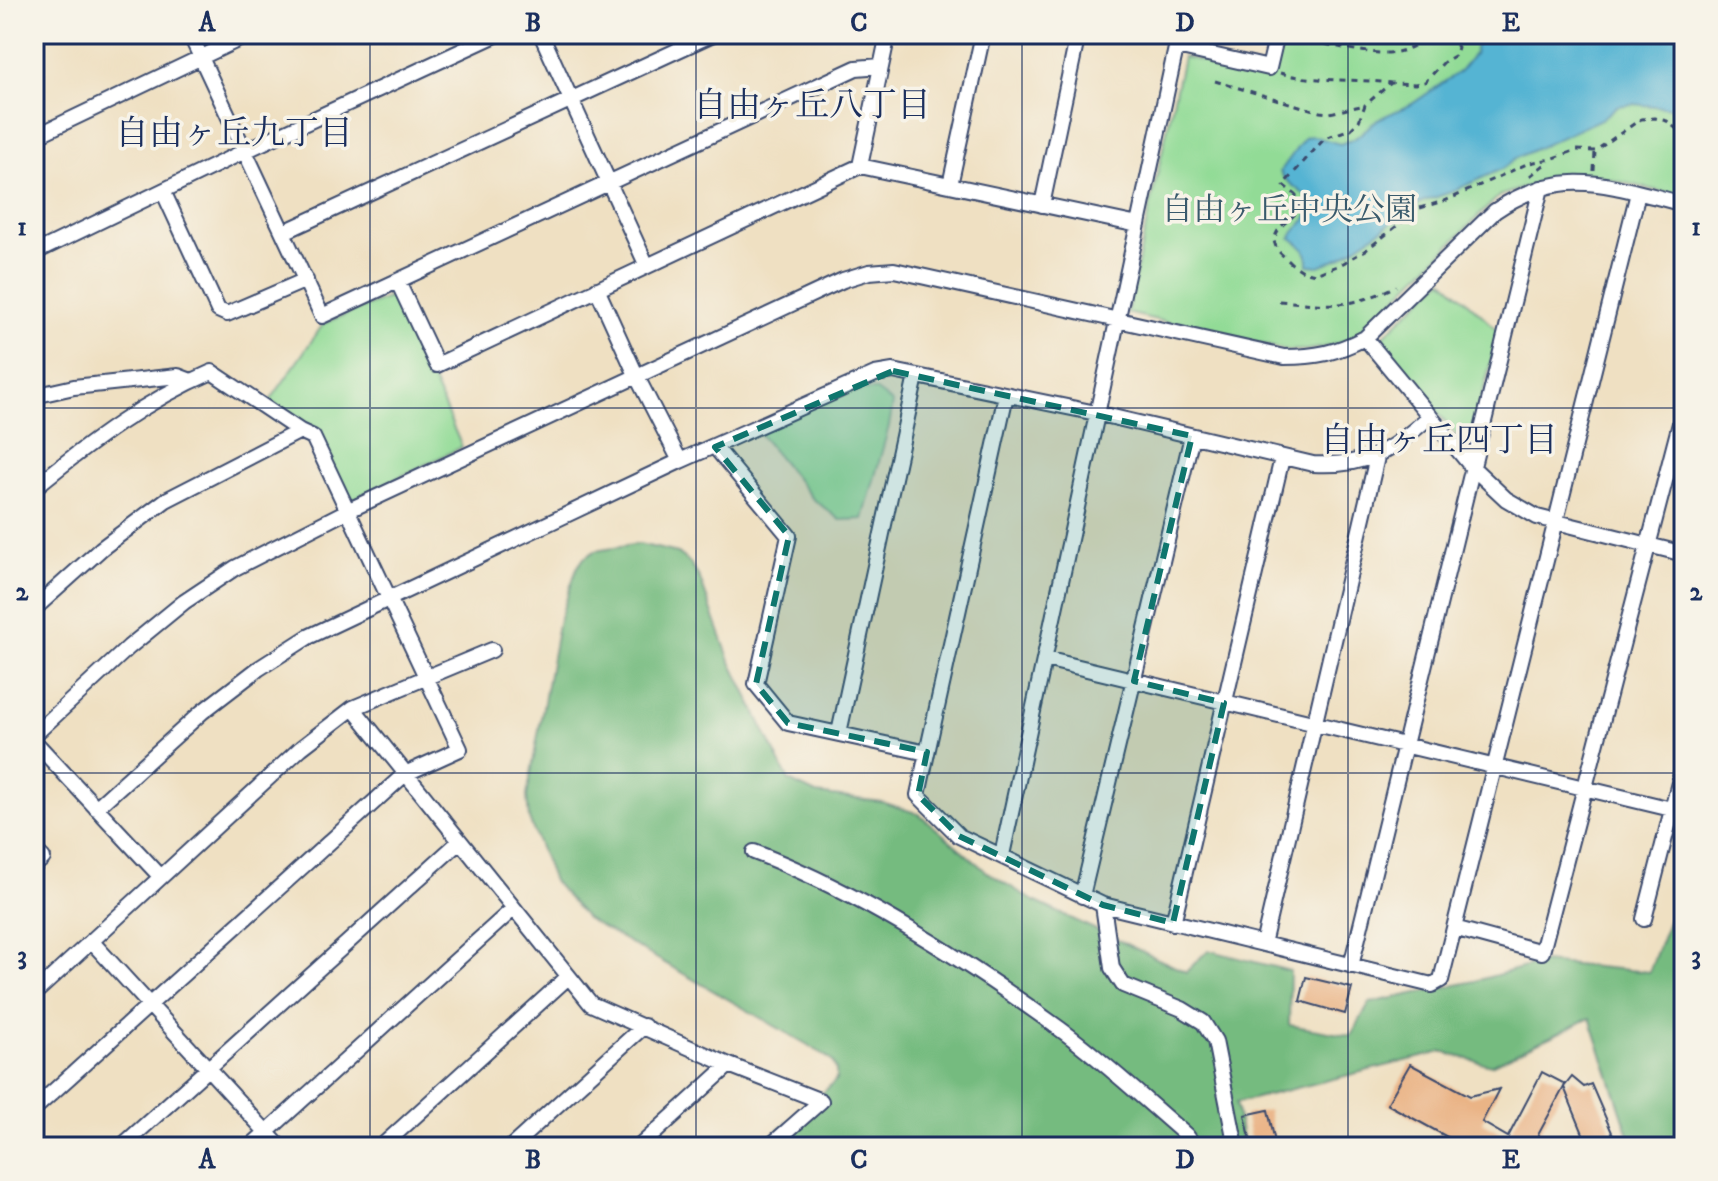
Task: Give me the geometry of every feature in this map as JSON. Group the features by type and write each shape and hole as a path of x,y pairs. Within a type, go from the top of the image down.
{"street":[{"path":"190,34 322,316 856,68 881,66"},
{"path":"34,137 250,34"},
{"path":"34,253 498,34"},
{"path":"541,34 647,266"},
{"path":"284,232 713,34"},
{"path":"860,166 888,34"},
{"path":"950,185 983,34"},
{"path":"1042,205 1078,34"},
{"path":"1002,855 1178,40 1269,68 1277,34"},
{"path":"398,282 437,365 860,166 1138,225"},
{"path":"160,876 34,738 129,647 184,602 235,568 347,511 843,280 869,272 894,270 1284,357 1317,357 1365,338 1495,211 1541,188 1578,181 1684,204"},
{"path":"1351,966 1541,188"},
{"path":"163,191 218,310 227,314 306,280"},
{"path":"1006,395 918,795 959,836 1103,905 1432,985 1441,980 1638,193"},
{"path":"597,289 680,461"},
{"path":"1365,338 1472,467 1506,499 1537,517 1556,523 1684,554"},
{"path":"96,808 202,712 258,669 308,637 680,461 875,374 893,371 1096,413 1282,458 1333,465 1377,457 1401,442 1430,416"},
{"path":"34,488 89,443 191,381 212,372 313,437 460,749 405,774 34,1109"},
{"path":"34,396 74,387 178,376 191,381"},
{"path":"839,733 916,376"},
{"path":"1454,928 1542,952 1684,408"},
{"path":"37,602 166,500 300,431"},
{"path":"1082,896 1192,436"},
{"path":"715,447 789,536 756,684 788,723 927,753"},
{"path":"1263,944 1377,457"},
{"path":"1173,923 1282,458"},
{"path":"34,994 301,748 353,708 492,650"},
{"path":"1045,659 1678,810"},
{"path":"353,708 591,1004 729,1065 821,1101 769,1147"},
{"path":"1644,919 1678,810 1684,763"},
{"path":"121,1147 459,842"},
{"path":"34,849 43,858 34,866"},
{"path":"754,852 844,891 945,951 1061,1029 1186,1135 1195,1147"},
{"path":"1103,905 1112,968 1123,985 1182,1009 1203,1022 1215,1041 1236,1147"},
{"path":"250,1147 513,909"},
{"path":"92,942 280,1147"},
{"path":"381,1147 568,977"},
{"path":"511,1147 644,1026"},
{"path":"639,1147 729,1065"}],"path":[{"path":"1269,68 1301,79 1425,82 1444,62 1456,55 1458,47 1452,39 1436,35 1400,52 1357,50 1324,44 1323,34"},
{"path":"1215,81 1330,113 1365,105 1391,83"},
{"path":"1365,105 1359,121 1351,129 1325,138 1283,185 1296,195 1299,207 1276,230 1274,241 1283,257 1303,271 1315,274 1340,265 1366,250 1420,208 1447,200 1529,163 1577,150 1595,151 1641,119 1667,121 1684,135"},
{"path":"1594,183 1595,151"},
{"path":"1279,301 1333,305 1358,303 1405,282"}],"highlighted area":[{"path":"893,371 1192,436 1134,681 1224,703 1173,923 1103,905 959,836 918,795 927,752 788,723 756,684 789,536 715,447"}],"green space":[{"name":"自由ヶ丘中央公園","path":"1281,34 1684,34 1684,197 1600,177 1563,175 1499,196 1357,336 1323,348 1286,350 1127,313 1183,57 1271,76"},
{"path":"1443,279 1499,331 1470,443 1465,445 1380,345 1381,338"},
{"path":"395,295 462,447 348,502 317,433 270,401 324,323"},
{"path":"849,390 875,390 893,403 863,519 840,520 812,498 759,433"},
{"path":"639,544 678,553 690,563 700,579 729,658 789,781 816,794 882,802 919,814 987,872 1034,901 1186,972 1208,950 1290,971 1289,1025 1351,1036 1370,1003 1475,981 1543,962 1649,972 1677,899 1684,894 1684,1147 1633,1147 1590,1018 1491,1065 1442,1052 1236,1103 1243,1147 756,1147 804,1111 836,1080 832,1062 808,1045 586,918 553,881 529,819 527,796 558,624 577,568 584,558 595,551"}],"water":[{"path":"1473,34 1684,34 1684,109 1633,104 1617,106 1601,119 1518,157 1502,169 1422,202 1341,257 1319,266 1308,265 1304,249 1291,238 1308,216 1311,202 1280,172 1305,137 1313,136 1340,144 1354,139 1378,119 1412,104 1460,71 1474,54 1476,45"}],"building":[{"path":"1306,977 1352,988 1345,1014 1300,1001"},
{"path":"1410,1064 1470,1096 1499,1089 1482,1122 1508,1137 1542,1072 1565,1084 1538,1135 1549,1147 1474,1147 1462,1139 1460,1144 1387,1104"},
{"path":"1572,1077 1584,1087 1591,1084 1617,1144 1610,1147 1559,1147 1584,1136 1564,1087"},
{"path":"1268,1110 1276,1147 1252,1147 1245,1115"}],"district":[{"name":"自由ヶ丘八丁目","path":"812,106"},
{"name":"自由ヶ丘九丁目","path":"234,134"},
{"name":"自由ヶ丘四丁目","path":"1439,441"}]}
